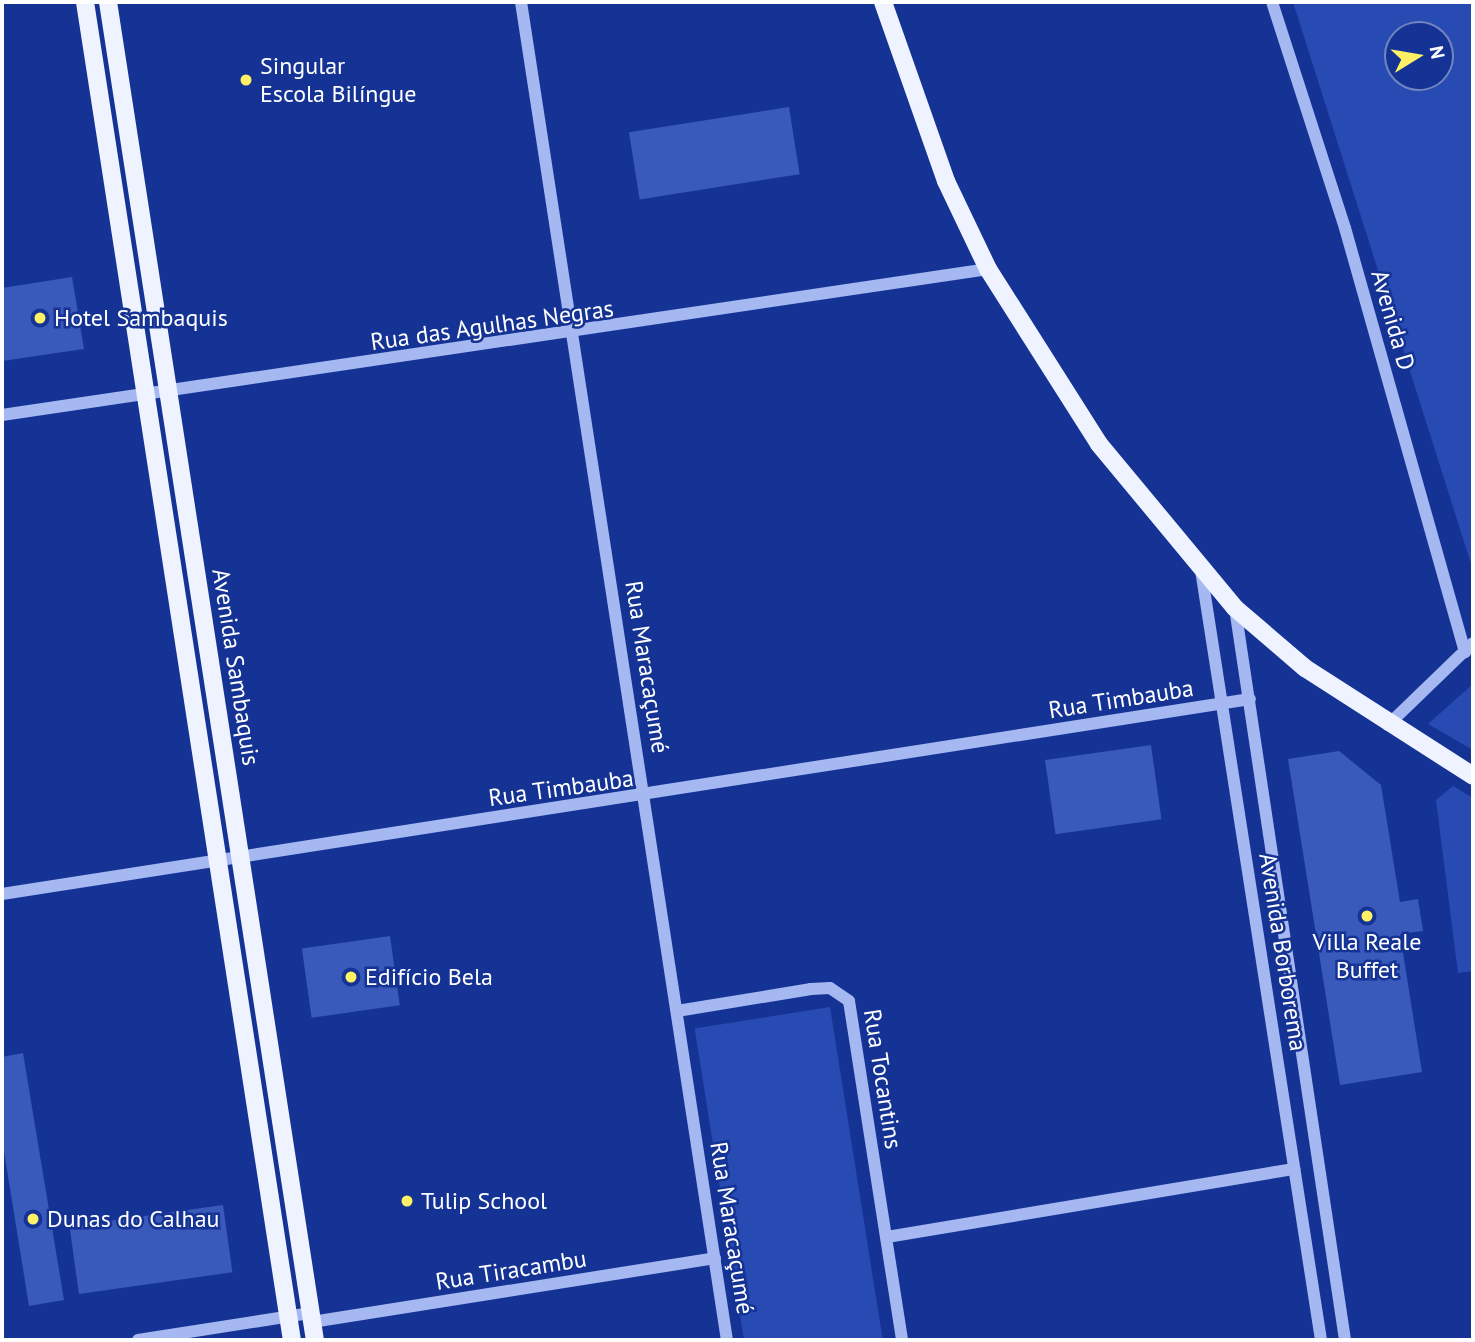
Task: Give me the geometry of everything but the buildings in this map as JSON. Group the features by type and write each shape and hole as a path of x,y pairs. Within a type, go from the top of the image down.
{"main road":[{"name":"Avenida Sambaquis","path":"85,2 292,1340"},
{"name":"Avenida Sambaquis","path":"108,2 313,1325"},
{"path":"883,2 946,181 988,269 1099,444 1235,608 1388,725 1473,776"}],"street":[{"name":"Rua Maracaçumé","path":"521,2 646,797 727,1340"},
{"name":"Avenida D","path":"1272,2 1345,228 1469,648"},
{"name":"Rua das Agulhas Negras","path":"2,415 574,335 988,269"},
{"name":"Avenida Borborema","path":"1201,570 1225,704 1321,1340"},
{"name":"Avenida Borborema","path":"1235,608 1251,699 1345,1340"},
{"path":"1388,725 1469,648"},
{"name":"Rua Timbauba","path":"2,894 646,797 1251,699"},
{"name":"Rua Tocantins","path":"677,1011 811,989 843,993 849,1001 902,1340"},
{"path":"887,1237 1294,1169"},
{"name":"Rua Tiracambu","path":"138,1340 289,1317 313,1325 715,1258"}],"shaded area":[{"path":"1293,2 1473,2 1473,570"},
{"path":"1473,684 1473,750 1428,724"},
{"path":"1453,786 1473,798 1473,971 1458,973 1436,800"},
{"path":"830,1007 883,1340 744,1340 695,1028"}],"place":[{"name":"Singular Escola Bilíngue","path":"246,80"},
{"name":"Hotel Sambaquis","path":"40,318"},
{"name":"Villa Reale Buffet","path":"1367,916"},
{"name":"Edifício Bela","path":"351,977"},
{"name":"Tulip School","path":"407,1201"},
{"name":"Dunas do Calhau","path":"33,1219"}]}
